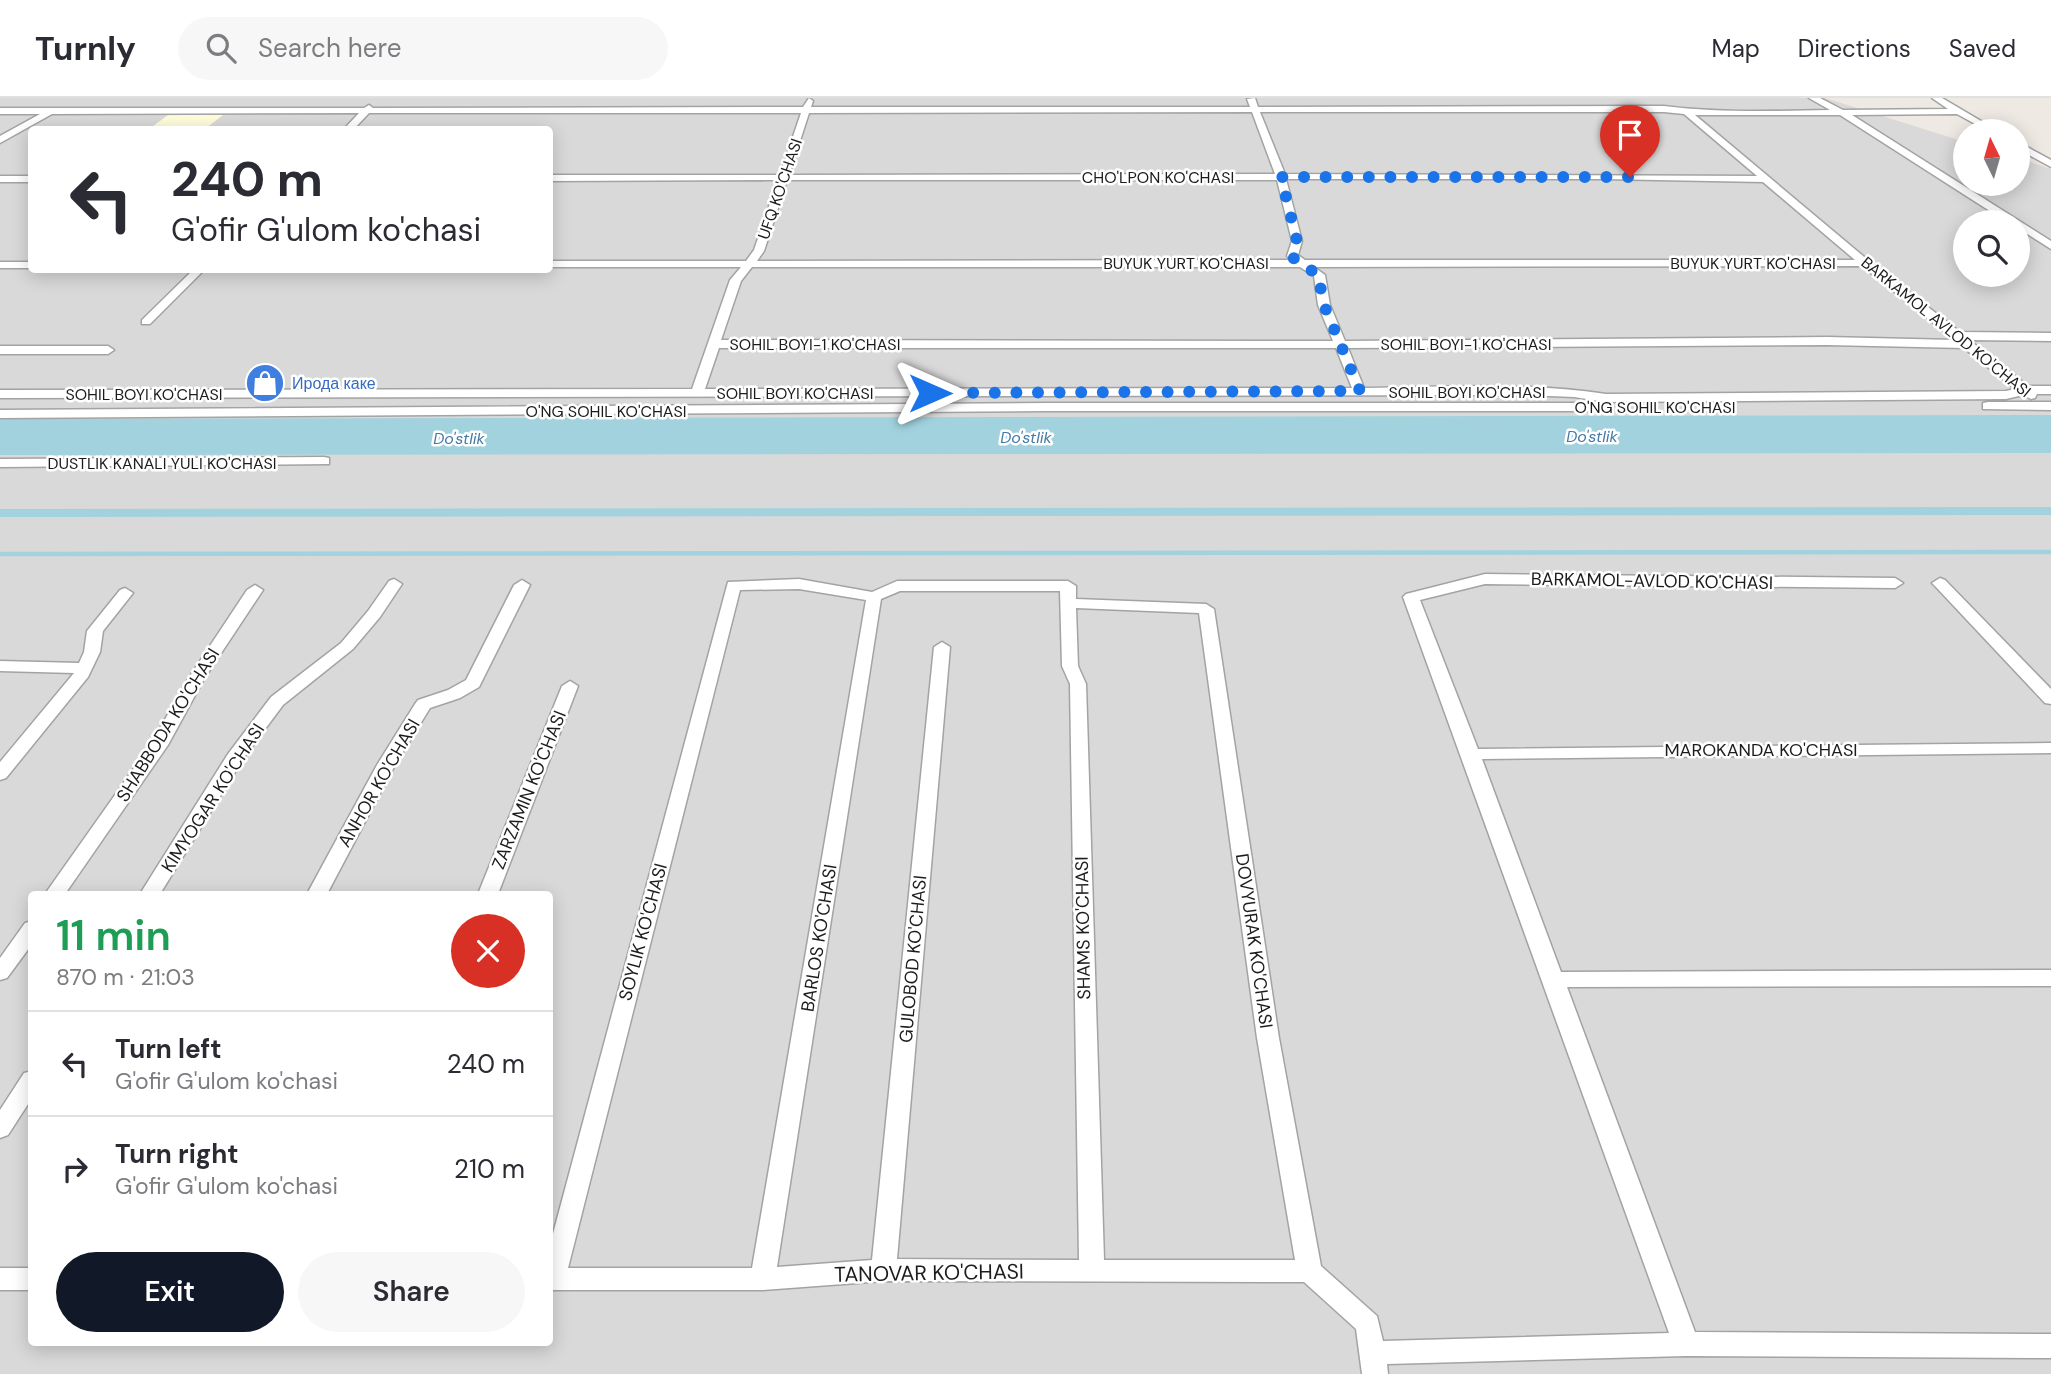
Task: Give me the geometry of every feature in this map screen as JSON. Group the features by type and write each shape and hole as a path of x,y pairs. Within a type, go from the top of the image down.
{"street":[{"path":"28,111 47,98"},
{"path":"351,126 379,98"},
{"name":"UFQ KO'CHASI","path":"697,393 736,280 759,251 810,98"},
{"path":"1250,98 1281,177 1297,241 1292,257 1318,275 1324,305 1360,391"},
{"path":"1813,98 1841,112 1996,210"},
{"path":"1936,98 1973,119"},
{"path":"0,111 1959,111"},
{"path":"0,140 50,111"},
{"name":"BARKAMOL AVLOD KO'CHASI","path":"1687,112 1865,263 1965,344 2048,406"},
{"path":"2030,152 2051,164"},
{"name":"CHO'LPON KO'CHASI","path":"553,178 1767,178"},
{"path":"0,179 28,179"},
{"path":"2030,232 2051,246"},
{"name":"BUYUK YURT KO'CHASI","path":"553,264 1865,263"},
{"path":"0,265 28,265"},
{"path":"146,322 195,273"},
{"path":"1954,335 2051,337"},
{"name":"SOHIL BOYI-1 KO'CHASI","path":"714,344 1139,346 1828,341 1965,344"},
{"path":"0,350 108,350"},
{"name":"SOHIL BOYI KO'CHASI","path":"0,394 1523,391 1620,398 2006,395 2025,390 2051,390"},
{"path":"631,410 638,393"},
{"name":"O'NG SOHIL KO'CHASI","path":"0,414 2048,406"},
{"name":"DUSTLIK KANALI YULI KO'CHASI","path":"0,463 248,464 324,461"},
{"name":"BARKAMOL-AVLOD KO'CHASI","path":"1471,754 1410,597 1485,579 1895,583"},
{"path":"1940,583 2051,699"},
{"name":"KIMYOGAR KO'CHASI","path":"152,891 237,754 277,701 347,646 374,614 394,584"},
{"name":"SOYLIK KO'CHASI","path":"553,1271 733,586 799,584 874,597"},
{"name":"ANHOR KO'CHASI","path":"319,891 386,765 424,704 454,694 473,683 522,585"},
{"path":"874,597 897,586 1069,594"},
{"name":"SHABBODA KO'CHASI","path":"57,891 159,746 196,679 255,590"},
{"path":"0,774 84,668 92,652 95,631 125,593"},
{"name":"DOVYURAK KO'CHASI","path":"1069,594 1206,609 1268,1038 1309,1271"},
{"name":"SHAMS KO'CHASI","path":"1069,594 1070,666 1077,684 1092,1271"},
{"name":"BARLOS KO'CHASI","path":"763,1279 874,597"},
{"name":"GULOBOD KO'CHASI","path":"884,1270 942,647"},
{"path":"0,666 84,668"},
{"name":"ZARZAMIN KO'CHASI","path":"489,891 570,686"},
{"name":"MAROKANDA KO'CHASI","path":"1471,754 2051,748"},
{"path":"1471,754 1686,1344"},
{"path":"0,973 28,934"},
{"path":"1553,980 2051,978"},
{"path":"0,1129 28,1085"},
{"name":"TANOVAR KO'CHASI","path":"553,1279 763,1279 884,1270 1309,1271"},
{"path":"1309,1271 1368,1324 1373,1363 1686,1344 2051,1346"},
{"path":"0,1279 28,1279"}],"shaded area":[{"path":"0,98 1825,98 1953,138 1953,196 2030,196 2030,162 2051,169 2051,1374 0,1374"},
{"path":"168,115 223,115 209,126 153,126"}],"water":[{"name":"Do'stlik","path":"2051,415 2051,453 0,455 0,419"}],"waterway":[{"path":"0,513 2051,511"},
{"path":"0,554 2051,552"}],"place":[{"name":"Ирода каке","path":"265,383"}],"route":[{"path":"930,393 1360,391 1324,305 1318,275 1292,257 1297,241 1281,177 1630,177"}]}
